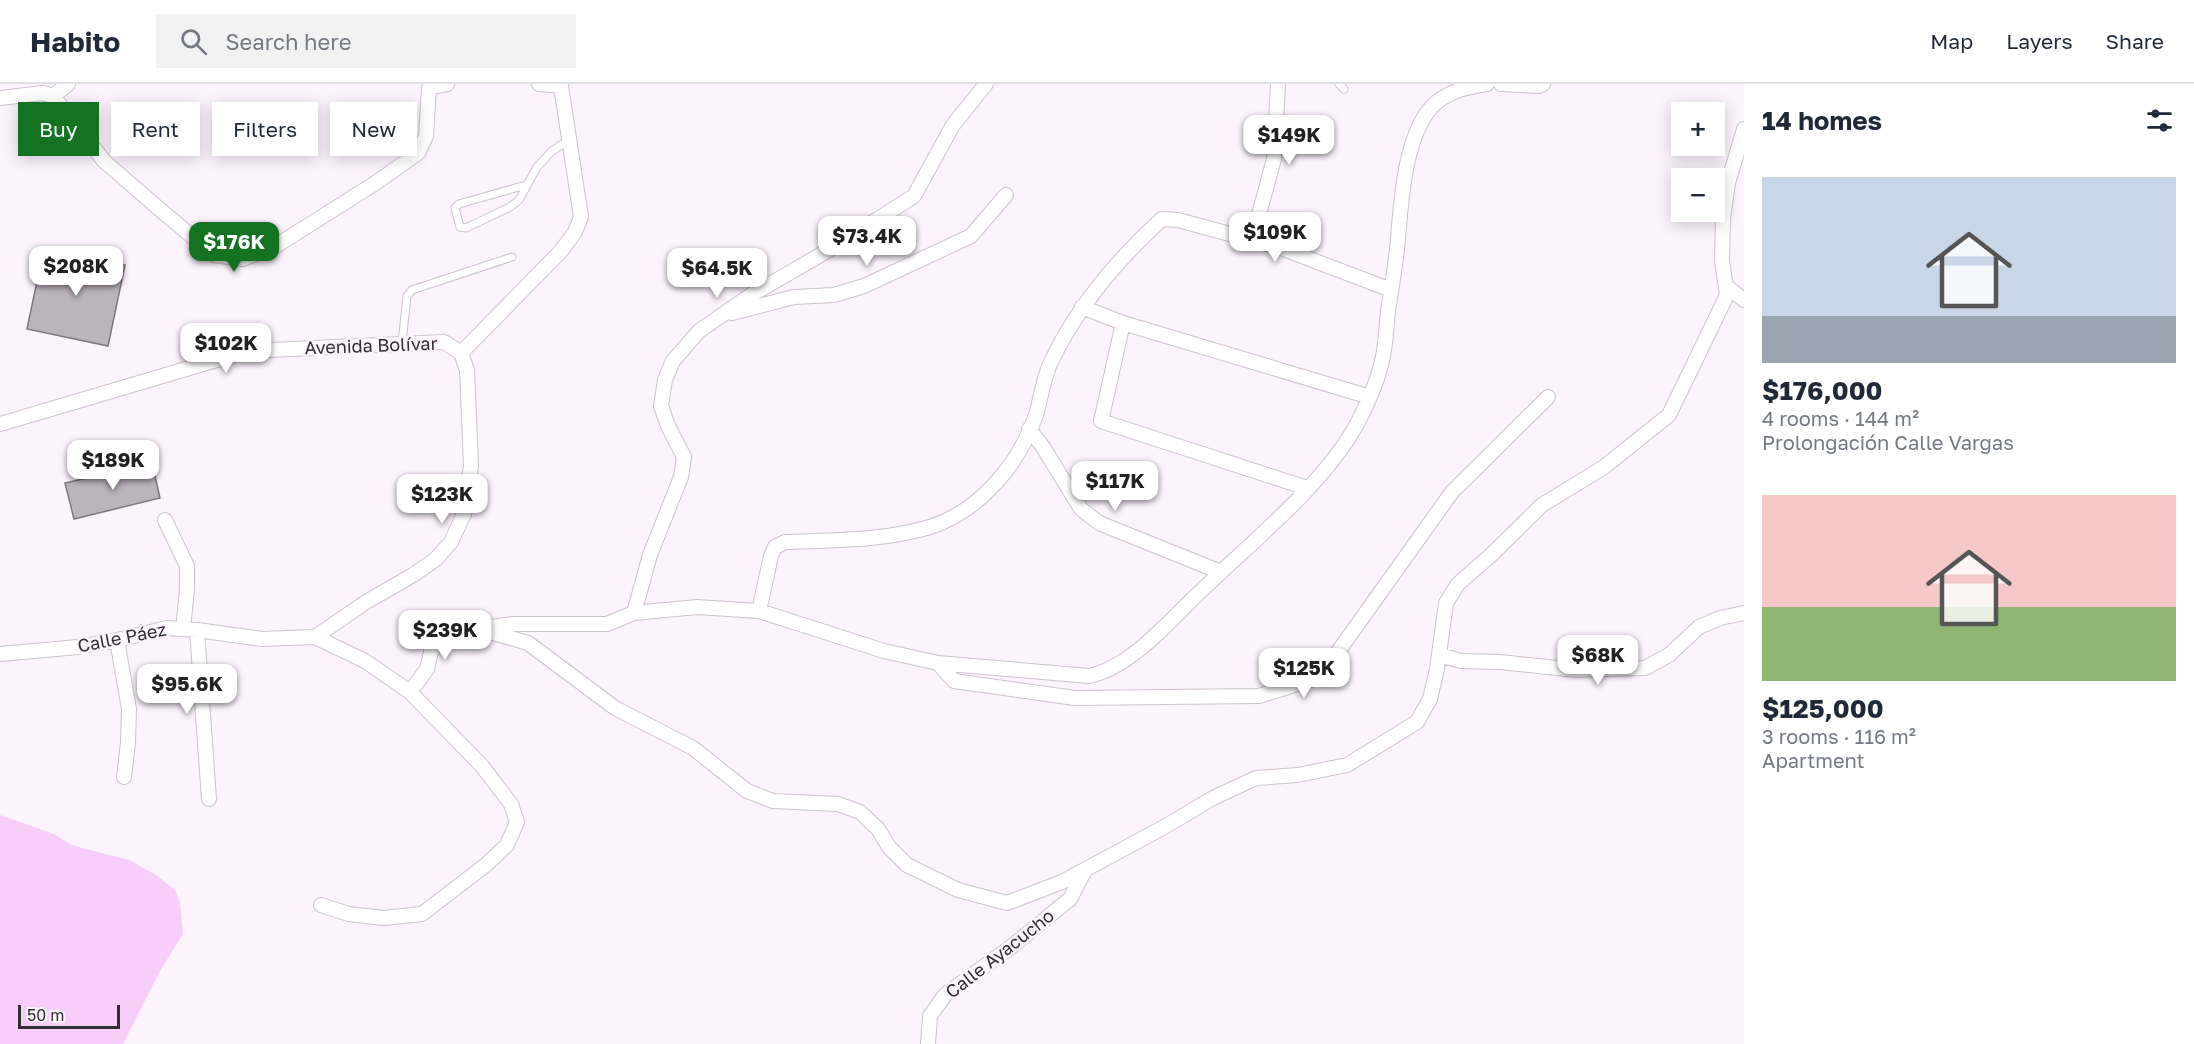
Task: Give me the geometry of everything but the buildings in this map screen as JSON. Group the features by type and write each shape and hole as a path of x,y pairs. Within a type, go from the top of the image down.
{"street":[{"path":"53,96 68,84"},
{"path":"0,98 43,93 53,96 104,161 157,207 214,255 243,259 274,247 374,184 418,153 426,136 430,86 447,84"},
{"path":"461,353 561,251 575,232 581,217 564,85 539,84"},
{"path":"634,613 650,555 681,477 684,457 668,426 661,406 665,380 673,362 699,331 752,295 834,247 914,195 953,125 986,84"},
{"path":"1252,240 1274,159 1278,84"},
{"path":"410,692 427,669 430,652 438,640 455,632 483,630 513,624 607,624 634,613 697,607 759,611 884,651 938,663 1089,676 1104,673 1141,648 1307,488 1339,453 1370,397 1382,364 1398,239 1398,214 1417,130 1435,103 1457,89 1487,84"},
{"path":"1501,84 1539,86 1543,84"},
{"path":"1743,131 1744,153"},
{"path":"483,630 528,643 615,708 693,748 747,791 773,801 838,804 860,812 878,829 890,847 907,865 958,890 1007,903 1062,882 1213,798 1256,778 1298,775 1347,765 1417,722 1430,699 1446,603 1458,584 1542,505 1604,467 1669,415 1727,295 1722,261 1723,218 1728,183 1743,131"},
{"path":"721,316 794,297 834,295 864,285 971,236 1005,195"},
{"path":"759,611 775,547 785,542 871,538 930,526 961,512 986,494 1009,468 1035,416 1050,363 1082,307 1136,242 1162,219 1178,220 1281,248 1391,290"},
{"path":"1726,286 1744,300"},
{"path":"1082,307 1124,323 1370,397"},
{"path":"1124,323 1101,421 1307,488"},
{"name":"Avenida Bolívar","path":"0,424 247,351 444,342 461,353 467,370 471,466 464,514 452,542 436,559 413,575 366,602 315,637"},
{"path":"938,663 954,681 1076,698 1260,696 1313,679 1335,656 1452,492 1548,397"},
{"path":"1029,429 1043,447 1081,509 1099,523 1221,572"},
{"path":"165,520 187,567 190,629 209,799"},
{"path":"1439,655 1461,661 1500,662 1576,670 1645,668 1669,655 1699,627 1720,618 1744,613"},
{"name":"Calle Páez","path":"0,654 78,647 167,628 262,639 315,637"},
{"path":"315,637 365,661 410,692 482,766 511,804 517,822 507,845 487,864 422,914 383,918 349,914 321,905"},
{"path":"117,640 129,709 129,743 124,777"},
{"name":"Calle Ayacucho","path":"928,1044 930,1016 945,995 1070,899 1085,870"}],"lane":[{"path":"526,185 459,204 454,208 460,227 466,228 510,207 519,200 526,185 552,151 570,139"},
{"path":"402,343 407,296 412,290 512,257"}],"shaded area":[{"path":"0,815 54,834 71,845 129,860 156,875 175,890 180,903 183,934 160,971 123,1044 0,1044"}]}
